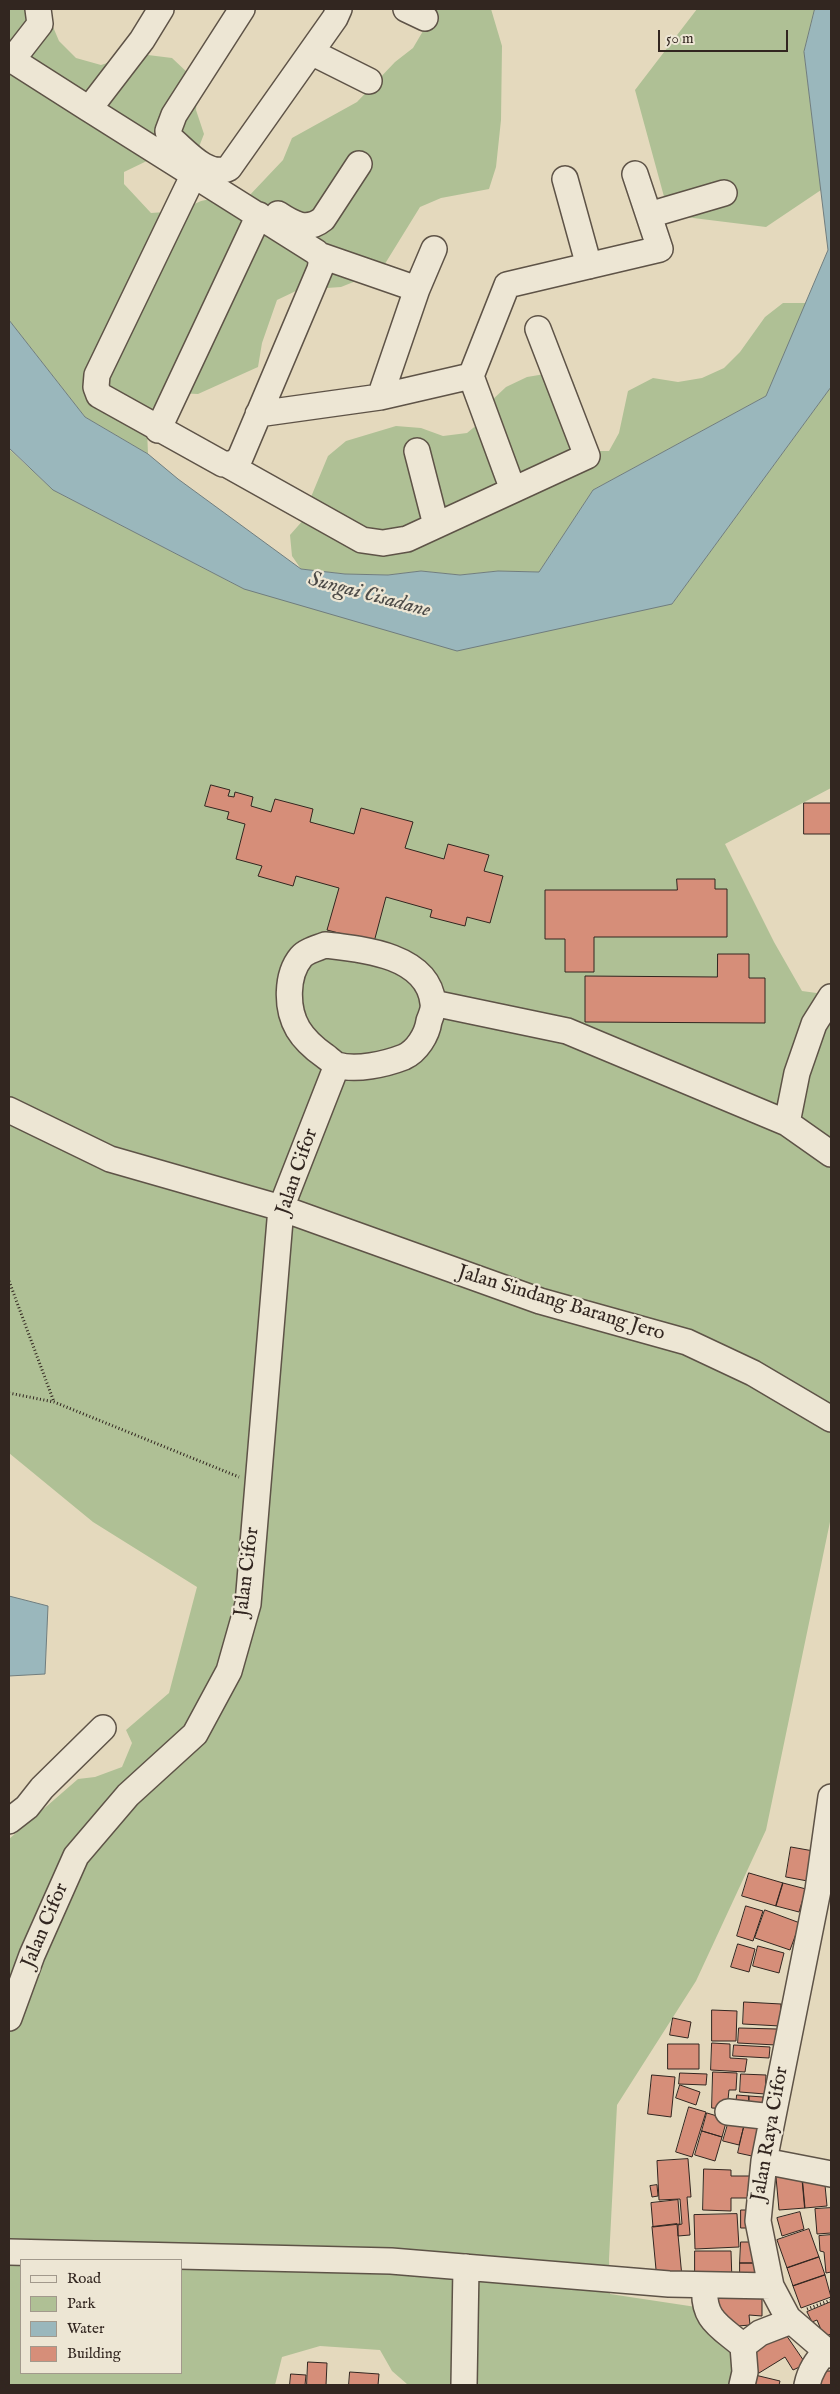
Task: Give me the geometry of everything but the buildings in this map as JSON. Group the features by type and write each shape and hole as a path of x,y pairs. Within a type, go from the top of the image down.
{"street":[{"path":"88,109 142,40 161,9"},
{"path":"242,9 174,115 168,131 170,138 202,172 259,215 319,255 417,289"},
{"path":"202,172 223,171 229,168 339,9"},
{"path":"43,14 10,59 88,109 294,225 310,226 323,220 358,164"},
{"path":"311,52 369,81"},
{"path":"202,172 97,375 96,387 98,395 158,430 228,465 362,540 384,543 401,540 587,456 538,329"},
{"path":"513,490 471,376 507,285 660,249 635,174"},
{"path":"565,179 589,266"},
{"path":"649,216 724,193"},
{"path":"158,430 259,215"},
{"path":"380,398 417,289 434,249"},
{"path":"228,465 233,464 240,458 320,269 322,259 319,255"},
{"path":"258,414 380,398 471,376"},
{"path":"417,451 436,525"},
{"path":"325,945 362,949 406,964 426,982 433,1003 427,1031 411,1054 390,1063 364,1067 337,1065 316,1050 298,1029 290,1004 290,985 294,969 303,955 325,945"},
{"path":"787,1123 800,1065 814,1024 831,997"},
{"path":"433,1003 567,1031 787,1123 831,1154"},
{"name":"Jalan Cifor","path":"9,2018 32,1955 76,1856 128,1795 195,1734 229,1671 248,1604 281,1208 337,1065"},
{"name":"Jalan Sindang Barang Jero","path":"9,1110 110,1159 281,1208 540,1301 687,1342 753,1373 831,1419"},
{"path":"9,1821 27,1807 42,1788 103,1728"},
{"name":"Jalan Raya Cifor","path":"829,2353 791,2320 771,2286 758,2221 764,2161 818,1890 831,1798"},
{"path":"728,2112 772,2117"},
{"path":"764,2161 831,2174"},
{"path":"9,2252 391,2262 705,2286 771,2286"},
{"path":"464,2385 466,2268"},
{"path":"705,2286 704,2298 710,2317 743,2346 745,2372 742,2385"},
{"path":"743,2346 760,2333 791,2320"},
{"path":"807,2385 809,2374 815,2362 829,2353"}],"path":[{"path":"9,1281 54,1402"},
{"path":"9,1393 54,1402 258,1485"}],"green space":[{"path":"9,9 48,9 48,15 59,41 76,58 101,65 123,58 148,55 172,58 189,74 197,97 196,110 204,134 195,157 153,158 124,172 124,184 151,213 179,211 201,201 224,196 248,197 283,160 292,138 357,102 395,62 413,48 436,9 491,9 502,46 501,120 496,167 489,189 441,198 420,207 383,267 361,279 341,287 298,290 277,300 262,343 258,367 198,394 177,393 153,407 147,429 148,454 85,417 9,320"},
{"path":"697,9 815,9 804,52 821,190 766,227 669,215 635,90"},
{"path":"783,303 807,303 766,396 593,490 539,572 498,571 460,575 421,571 388,575 345,574 301,569 292,556 290,535 305,518 311,497 328,456 346,441 396,426 421,428 443,436 467,433 484,419 489,403 506,387 527,377 551,373 573,381 581,403 580,426 585,451 609,451 619,433 628,391 653,378 678,382 702,378 724,368 740,352 765,317"},
{"path":"831,387 831,788 725,844 774,942 802,991 831,995 831,1517 766,1830 696,1981 617,2105 609,2259 610,2294 696,2307 741,2355 736,2385 407,2384 392,2371 380,2350 320,2346 282,2357 275,2385 9,2385 9,1839 78,1779 95,1777 122,1767 132,1743 126,1730 169,1693 197,1587 93,1522 9,1453 9,449 53,490 244,589 672,604"}],"water":[{"name":"Sungai Cisadane","path":"815,9 831,9 831,387 672,604 457,651 244,589 53,490 9,448 9,320 85,417 148,454 178,479 301,569 345,574 388,575 421,571 460,575 498,571 539,572 593,490 766,396 828,250 804,52"},
{"path":"9,1596 48,1606 45,1674 9,1676"}]}
